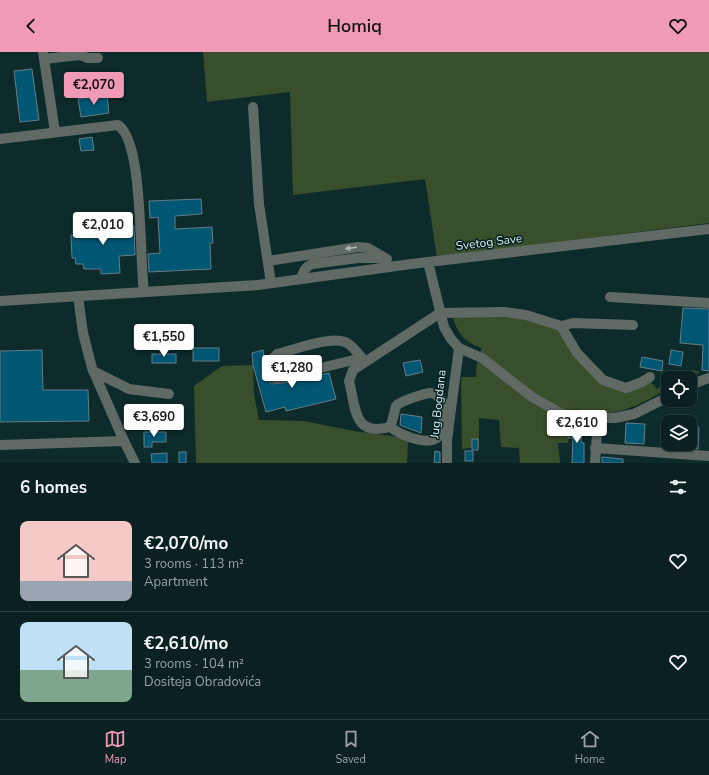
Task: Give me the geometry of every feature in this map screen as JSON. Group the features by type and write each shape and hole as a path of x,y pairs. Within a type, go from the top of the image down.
{"street":[{"path":"55,132 43,56 80,55 88,58 98,58"},
{"path":"253,107 259,204 272,283"},
{"path":"0,139 118,125 126,132 133,155 138,193 144,292"},
{"name":"Svetog Save","path":"0,301 272,283 410,264 709,229"},
{"path":"268,261 358,247 368,248 387,259"},
{"path":"301,279 304,271 312,264 358,258 387,259 410,264"},
{"path":"428,262 444,327 451,340 459,348 482,358 532,396 564,416 598,419 634,414 661,400"},
{"path":"78,296 83,333 93,371 135,463"},
{"path":"610,297 709,304"},
{"path":"390,427 374,430 362,425 359,422 349,381 350,375 353,370 364,360 440,313 504,312 526,316 561,326 573,323 633,325"},
{"path":"561,326 577,353 603,380 626,388 642,382 650,377"},
{"path":"332,341 346,342 364,360 275,378 271,368 272,359 277,354 332,341"},
{"name":"Jug Bogdana","path":"447,463 447,440 459,348"},
{"path":"93,371 129,389 169,394"},
{"path":"697,382 709,378"},
{"path":"430,393 437,396 443,402 442,431 439,436 432,440 424,441 396,432 390,427 396,414 396,406 400,402 430,393"},
{"path":"595,463 598,419"},
{"path":"0,445 124,441"},
{"path":"595,448 706,459"}],"green space":[{"path":"203,52 709,52 709,223 437,257 425,179 293,195 290,92 207,102"},
{"path":"458,316 517,318 554,323 577,353 617,386 648,379 657,389 661,386 661,392 635,406 617,412 598,414 574,409 568,443 558,443 560,463 520,463 519,448 501,447 499,420 479,418 479,447 462,449 461,377 476,377 477,359 482,348 467,341 461,335 453,319"},
{"path":"253,365 254,394 259,420 304,421 354,431 406,438 408,440 407,463 196,463 194,386 222,366"}],"building":[{"path":"32,69 39,120 20,122 14,71"},
{"path":"107,95 109,113 81,117 78,99"},
{"path":"92,137 94,150 81,151 79,139"},
{"path":"201,199 202,214 175,216 175,229 212,227 213,243 210,243 211,269 149,272 148,254 160,253 158,217 150,218 149,201"},
{"path":"106,219 106,227 134,226 135,255 119,256 120,273 101,274 101,269 84,269 83,264 76,264 75,258 72,258 71,235 88,235 87,220"},
{"path":"683,308 709,309 709,371 702,370 703,345 680,343"},
{"path":"193,348 219,348 219,361 193,361"},
{"path":"42,350 43,390 88,390 89,421 0,422 0,351"},
{"path":"263,350 265,370 271,384 284,383 329,373 336,399 286,411 285,407 266,412 253,365 252,353"},
{"path":"671,350 683,352 681,366 669,364"},
{"path":"152,354 176,354 176,363 152,363"},
{"path":"642,357 663,361 662,371 640,367"},
{"path":"420,360 423,372 406,376 403,363"},
{"path":"401,414 422,417 421,433 400,425"},
{"path":"626,423 645,424 644,444 625,443"},
{"path":"569,425 582,426 581,443 584,443 584,463 572,463 573,438 568,438"},
{"path":"697,427 699,427 698,449"},
{"path":"144,432 166,432 166,442 152,442 152,447 144,447"},
{"path":"472,439 478,439 478,450 472,450"},
{"path":"435,451 440,452 440,463 434,462"},
{"path":"465,451 473,451 473,461 465,461"},
{"path":"179,452 186,452 186,463 179,463"},
{"path":"167,453 167,463 152,463 151,454"},
{"path":"602,457 623,459 623,463 602,463"}]}
